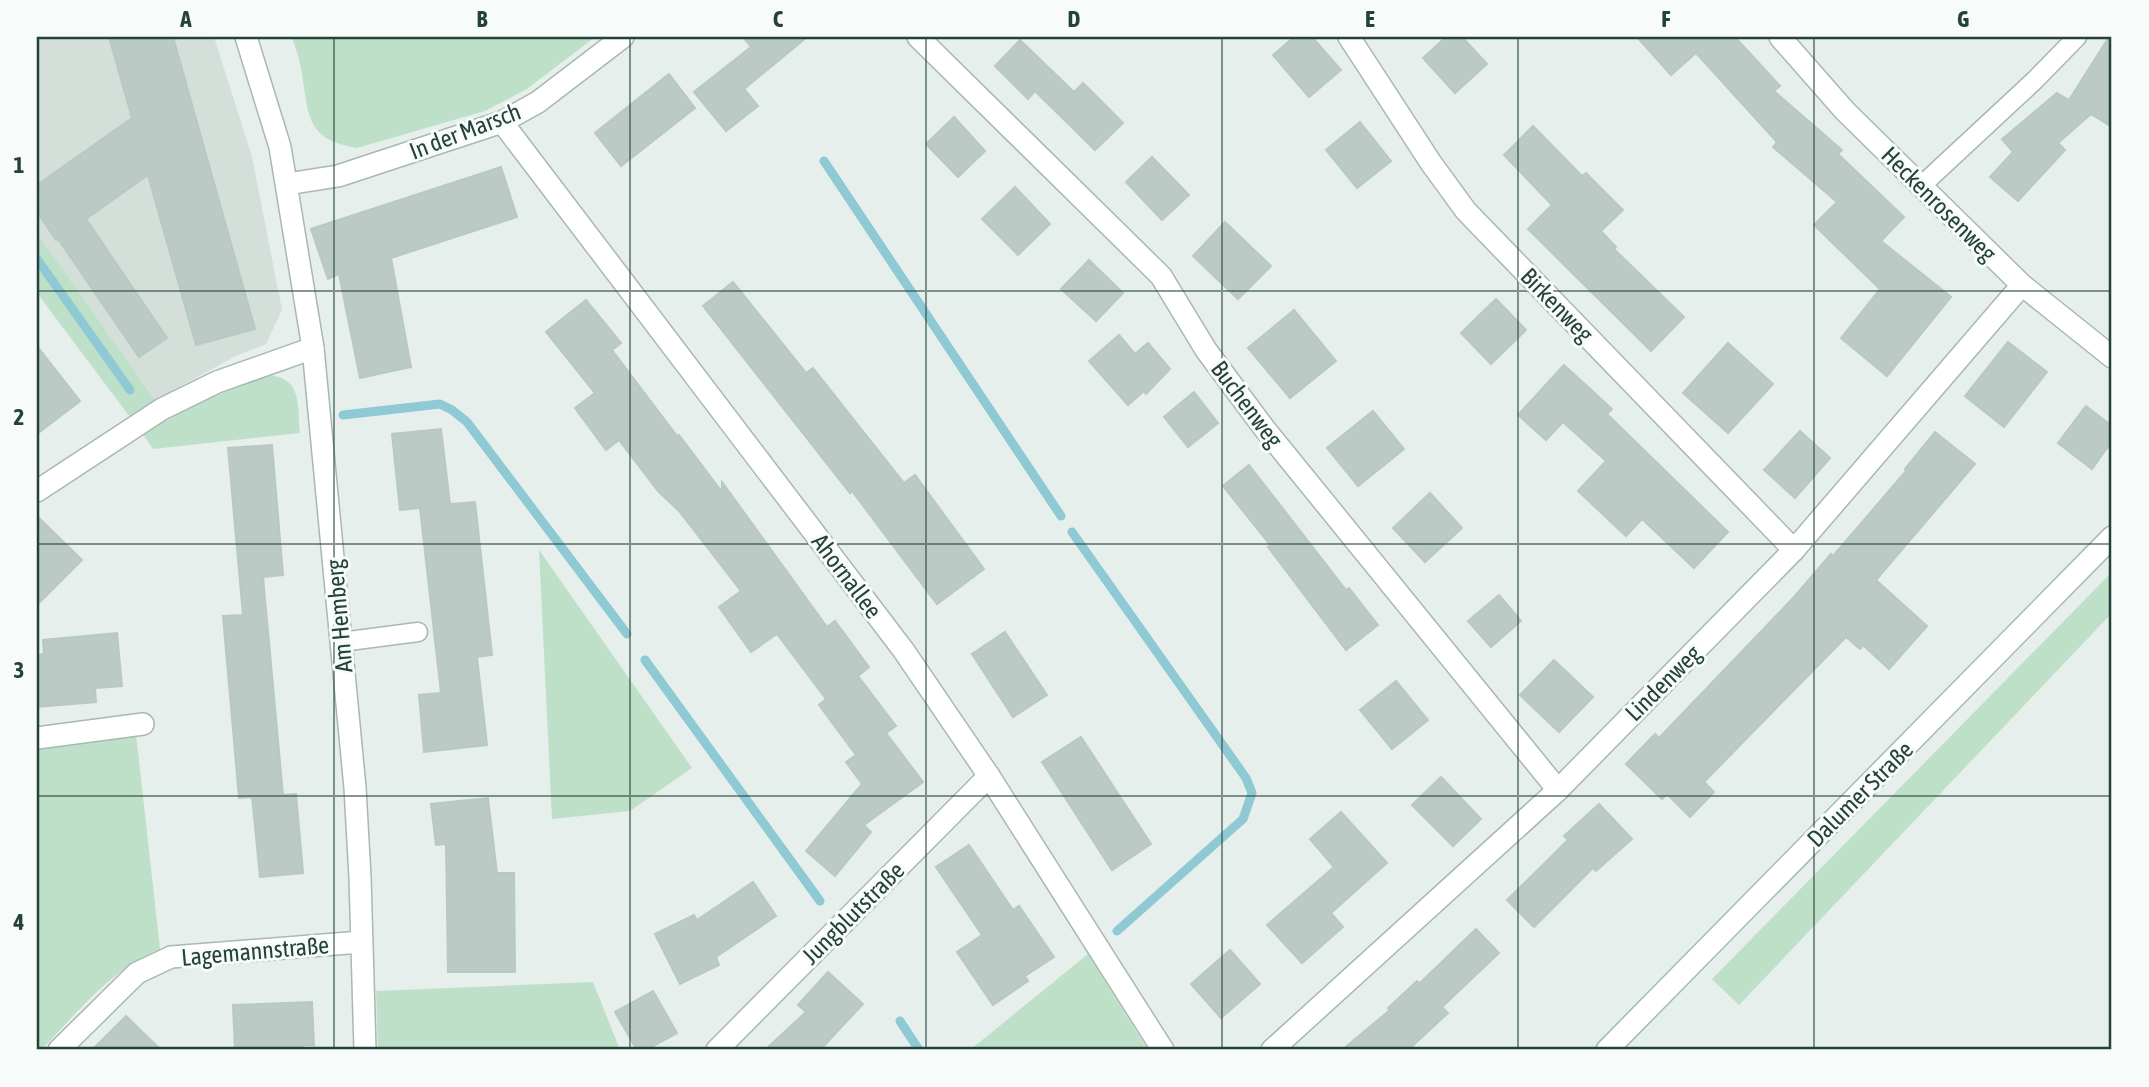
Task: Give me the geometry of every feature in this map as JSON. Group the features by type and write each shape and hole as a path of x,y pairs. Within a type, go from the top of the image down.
{"street":[{"name":"Am Hemberg","path":"246,37 272,118 287,184 313,348 355,788 365,1050"},
{"name":"In der Marsch","path":"287,184 338,176 502,122 538,102 623,37"},
{"name":"Buchenweg","path":"918,37 1161,276 1206,350 1264,428 1558,790"},
{"name":"Birkenweg","path":"1349,37 1431,163 1466,211 1794,550"},
{"name":"Heckenrosenweg","path":"1780,37 1845,111 2022,285 2112,358"},
{"name":"Ahornallee","path":"502,122 904,650 989,776 1163,1050"},
{"name":"Lindenweg","path":"1272,1050 1558,790 1794,550 2022,285"},
{"path":"37,491 162,409 217,382 313,348"},
{"name":"Dalumer Straße","path":"1607,1050 2112,537"},
{"path":"37,738 143,724"},
{"name":"Jungblutstraße","path":"717,1050 989,776"},
{"name":"Lagemannstraße","path":"59,1050 137,973 171,957 360,942"}],"lane":[{"path":"1921,186 2077,37"},
{"path":"341,642 418,632"}],"shaded area":[{"path":"37,37 214,37 252,157 282,310 266,344 234,357 155,400 37,233"}],"green space":[{"path":"292,37 595,37 527,89 485,111 357,148 328,139 313,124"},
{"path":"37,233 155,400 130,417 37,293"},
{"path":"268,375 279,377 293,387 298,403 300,433 153,449 143,434 204,401"},
{"path":"539,550 692,768 630,811 552,819"},
{"path":"2112,572 2112,613 1739,1005 1712,979"},
{"path":"136,734 160,949 110,980 41,1050 37,1050 37,745"},
{"path":"1088,954 1148,1050 970,1050"},
{"path":"593,982 620,1050 378,1050 376,991"}],"building":[{"path":"109,37 173,37 255,329 196,345 148,175 86,219 167,338 139,357 37,212 37,185 132,118"},
{"path":"743,37 807,37 744,89 758,106 726,131 694,92 751,47"},
{"path":"1294,37 1312,37 1341,70 1309,97 1273,55"},
{"path":"1446,37 1462,37 1487,64 1455,93 1423,58"},
{"path":"1637,37 1735,37 1780,86 1774,91 1842,150 1838,154 1904,217 1881,241 1951,297 1887,376 1841,338 1880,289 1814,225 1837,202 1773,147 1777,142 1696,53 1671,75"},
{"path":"2109,37 2112,37 2112,127 2091,114 2058,143 2065,150 2018,201 1990,177 2013,152 2002,139 2057,93 2069,100"},
{"path":"1020,40 1074,92 1083,83 1123,123 1095,150 1035,91 1028,99 995,66"},
{"path":"669,74 695,108 621,166 595,133"},
{"path":"954,117 985,151 958,177 926,144"},
{"path":"1360,122 1391,161 1357,188 1326,150"},
{"path":"1533,126 1582,176 1586,173 1623,210 1601,231 1616,247 1614,249 1684,317 1651,351 1528,229 1552,205 1504,155"},
{"path":"1152,157 1189,195 1162,220 1126,182"},
{"path":"501,167 517,217 391,258 411,367 360,378 339,274 328,279 311,229"},
{"path":"1015,187 1050,224 1018,255 982,219"},
{"path":"1225,222 1271,266 1238,299 1193,256"},
{"path":"1089,260 1123,293 1096,321 1061,289"},
{"path":"733,282 806,373 813,368 904,483 915,475 984,569 937,604 852,491 850,493 703,306"},
{"path":"1496,299 1526,330 1491,364 1461,333"},
{"path":"586,300 621,343 612,350 677,436 679,435 722,492 722,482 827,627 835,621 869,667 858,676 896,726 886,733 923,782 864,825 871,832 835,876 806,851 862,784 846,762 856,755 819,705 826,699 777,634 751,652 719,607 741,591 619,440 606,450 575,408 595,393 546,332"},
{"path":"1294,310 1336,361 1290,398 1248,348"},
{"path":"1119,335 1135,354 1148,343 1170,369 1146,394 1144,391 1128,405 1089,361"},
{"path":"2008,342 2047,372 2004,427 1965,396"},
{"path":"1728,343 1773,384 1728,433 1683,393"},
{"path":"37,346 80,401 37,434"},
{"path":"1564,365 1612,409 1607,414 1728,532 1694,568 1642,519 1626,536 1578,491 1606,461 1563,422 1546,440 1518,415"},
{"path":"1194,392 1218,423 1188,447 1164,417"},
{"path":"2086,406 2112,426 2112,441 2092,469 2058,443"},
{"path":"1373,411 1404,449 1358,486 1327,448"},
{"path":"441,429 450,504 475,502 492,655 477,657 487,745 424,752 419,695 441,693 420,508 400,510 392,434"},
{"path":"1800,431 1830,458 1795,498 1764,470"},
{"path":"1935,432 1975,464 1876,580 1927,626 1889,669 1863,645 1860,649 1846,637 1704,782 1714,792 1690,817 1667,794 1662,799 1626,764 1655,734 1659,738 1794,597 1831,554 1833,556 1906,471"},
{"path":"272,445 283,575 263,577 283,795 296,794 303,873 260,877 252,797 239,798 223,616 243,615 228,448"},
{"path":"1249,465 1346,590 1349,588 1378,625 1346,650 1268,547 1271,546 1223,486"},
{"path":"1430,493 1462,528 1425,562 1393,528"},
{"path":"37,516 82,560 37,605"},
{"path":"1499,595 1521,621 1491,647 1468,621"},
{"path":"1005,632 1047,695 1013,717 972,654"},
{"path":"117,633 122,686 95,688 96,702 37,707 37,655 44,654 43,640"},
{"path":"1554,660 1593,697 1559,732 1520,695"},
{"path":"1396,681 1428,720 1392,749 1360,710"},
{"path":"1081,737 1151,844 1112,870 1042,762"},
{"path":"1441,777 1481,819 1453,846 1412,805"},
{"path":"488,798 497,873 514,873 515,972 448,972 446,844 436,845 431,804"},
{"path":"1599,804 1632,839 1596,871 1593,868 1534,927 1507,900 1568,840 1564,836"},
{"path":"1341,812 1387,863 1331,913 1343,927 1302,963 1267,925 1334,867 1310,839"},
{"path":"969,845 1013,910 1019,906 1054,957 1025,976 1028,981 993,1005 957,952 982,935 936,867"},
{"path":"753,882 776,916 716,957 719,965 680,984 655,934 694,915 697,920"},
{"path":"1476,929 1499,953 1442,1007 1448,1013 1408,1050 1342,1050 1390,1010 1388,1008 1417,981 1420,983"},
{"path":"1230,950 1260,984 1221,1018 1191,984"},
{"path":"828,972 863,1004 820,1050 765,1050 806,1012 798,1005"},
{"path":"653,991 677,1033 646,1050 637,1050 615,1012"},
{"path":"312,1002 314,1045 303,1045 304,1050 235,1050 233,1005"},
{"path":"126,1016 161,1050 92,1050"}],"waterway":[{"path":"824,161 1061,516"},
{"path":"37,259 130,390"},
{"path":"343,415 440,404 452,410 467,422 627,634"},
{"path":"1072,532 1246,778 1252,793 1243,819 1117,931"},
{"path":"645,660 820,901"},
{"path":"900,1021 919,1050"}]}
